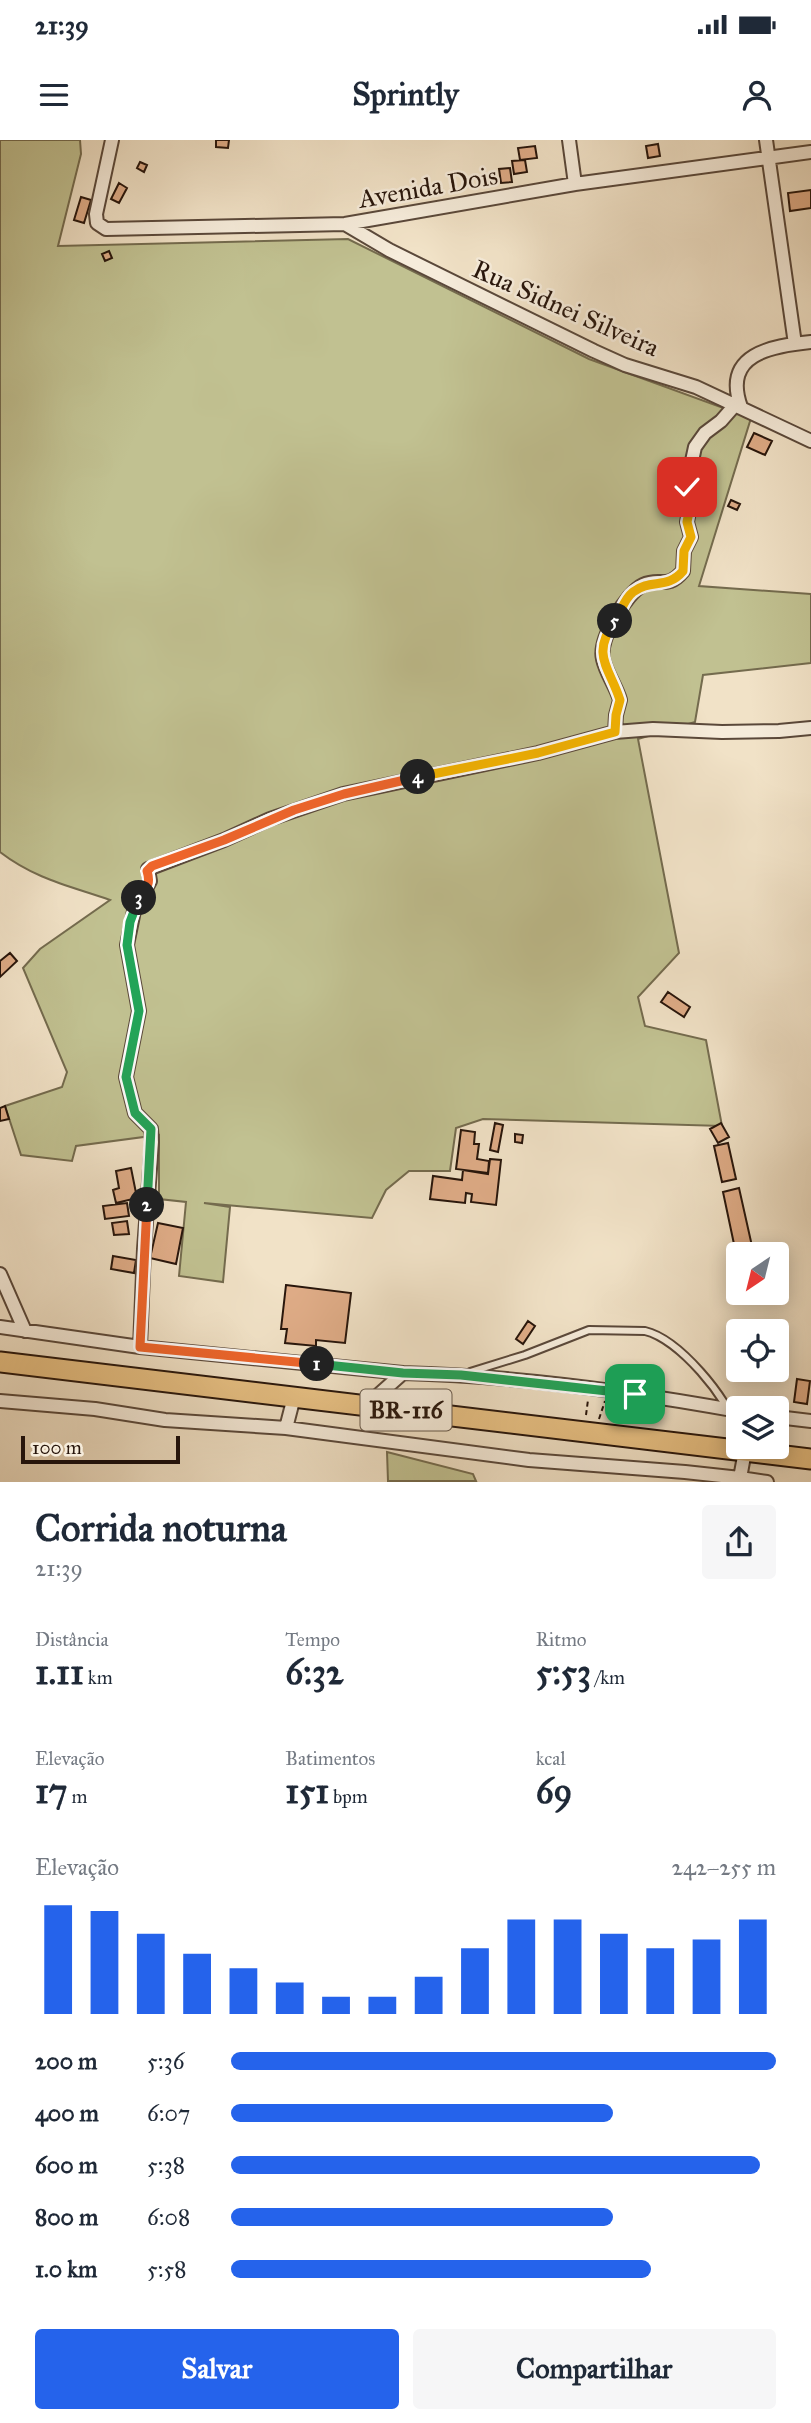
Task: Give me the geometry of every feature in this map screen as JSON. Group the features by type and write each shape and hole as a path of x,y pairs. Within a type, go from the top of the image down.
{"highway":[{"name":"BR-116","path":"0,1362 726,1447"},
{"name":"BR-116","path":"789,1456 811,1459"}],"street":[{"name":"Avenida Dois","path":"112,140 96,214 97,223 102,227 345,225 575,184 811,152"},
{"path":"569,140 575,184"},
{"path":"766,140 794,344"},
{"name":"Rua Sidnei Silveira","path":"345,225 401,256 594,351 625,365 696,387 811,441"},
{"path":"615,732 620,700 602,658 608,634 625,600 631,594 645,584 670,583 683,571 684,551 691,537 687,522 691,502 687,484 695,447 705,433 738,406 737,382 748,360 765,350 811,342"},
{"path":"140,1347 152,1142 151,1129 135,1113 126,1077 139,1011 127,945 134,911 150,881 148,869 282,814 344,794 538,753 615,732 653,729 779,731 811,728"},
{"path":"0,1274 25,1331"},
{"path":"0,1327 140,1347 403,1373 461,1375 608,1391 726,1409"},
{"path":"367,1405 403,1373"},
{"path":"286,1428 294,1397"},
{"path":"0,1401 95,1409 165,1420 286,1428 529,1460 685,1472 767,1482"},
{"path":"789,1418 811,1421"},
{"path":"740,1478 743,1459"}],"lane":[{"path":"461,1375 589,1331 645,1331 668,1342 726,1401"}],"path":[{"path":"575,1431 586,1416 587,1389"},
{"path":"602,1434 600,1414 608,1391"}],"green space":[{"path":"0,140 80,140 81,154 58,246 348,239 589,359 751,418 699,586 811,594 811,663 703,675 695,722 638,739 679,953 638,997 645,1026 706,1040 722,1126 483,1119 456,1128 450,1171 409,1171 386,1190 372,1218 204,1203 230,1207 223,1282 179,1276 186,1202 159,1199 159,1135 76,1146 72,1161 21,1155 5,1106 62,1087 67,1072 23,968 40,949 110,900 26,869 0,852"},
{"path":"387,1452 473,1474 476,1481 388,1481"}],"building":[{"path":"216,140 229,140 228,148 216,147"},
{"path":"658,144 660,156 648,158 646,146"},
{"path":"535,146 537,158 520,160 518,148"},
{"path":"525,160 527,172 514,174 512,161"},
{"path":"140,162 147,165 144,172 137,168"},
{"path":"510,168 512,182 501,183 499,169"},
{"path":"119,183 127,188 119,203 111,199"},
{"path":"811,190 811,208 790,211 788,193"},
{"path":"81,197 91,200 84,223 74,220"},
{"path":"109,251 112,258 105,261 102,254"},
{"path":"754,433 772,441 765,455 747,447"},
{"path":"731,500 740,504 737,510 728,506"},
{"path":"10,953 17,961 0,977 0,961"},
{"path":"668,992 690,1007 684,1017 661,1002"},
{"path":"5,1106 9,1119 0,1121 0,1108"},
{"path":"495,1123 503,1125 498,1152 490,1150"},
{"path":"721,1123 729,1137 718,1143 710,1129"},
{"path":"461,1130 475,1132 474,1144 479,1144 477,1159 489,1161 488,1173 456,1169"},
{"path":"515,1134 523,1135 522,1143 515,1142"},
{"path":"728,1143 736,1179 722,1182 714,1146"},
{"path":"490,1159 501,1160 496,1205 471,1202 472,1194 466,1193 465,1203 430,1199 433,1176 462,1180 463,1170 488,1174"},
{"path":"131,1168 137,1198 116,1203 113,1190 119,1188 116,1171"},
{"path":"739,1188 751,1242 734,1242 723,1192"},
{"path":"127,1203 129,1216 105,1219 103,1206"},
{"path":"127,1221 129,1234 114,1235 112,1223"},
{"path":"158,1223 183,1228 176,1264 150,1258"},
{"path":"113,1256 136,1260 134,1273 111,1269"},
{"path":"286,1285 351,1293 345,1343 316,1340 316,1346 285,1343 287,1329 281,1329"},
{"path":"528,1321 535,1326 523,1344 516,1339"},
{"path":"797,1379 810,1381 807,1404 794,1402"}],"route":[{"path":"635,1394 461,1375 403,1373 140,1347 152,1142 151,1129 135,1113 126,1077 139,1011 127,945 130,922 140,897 149,885 147,871 152,866 224,840 270,819 344,794 538,753 615,732 620,700 602,658 603,649 610,627 631,594 645,584 670,583 683,571 684,551 691,537 687,522 691,510 687,487"}]}
